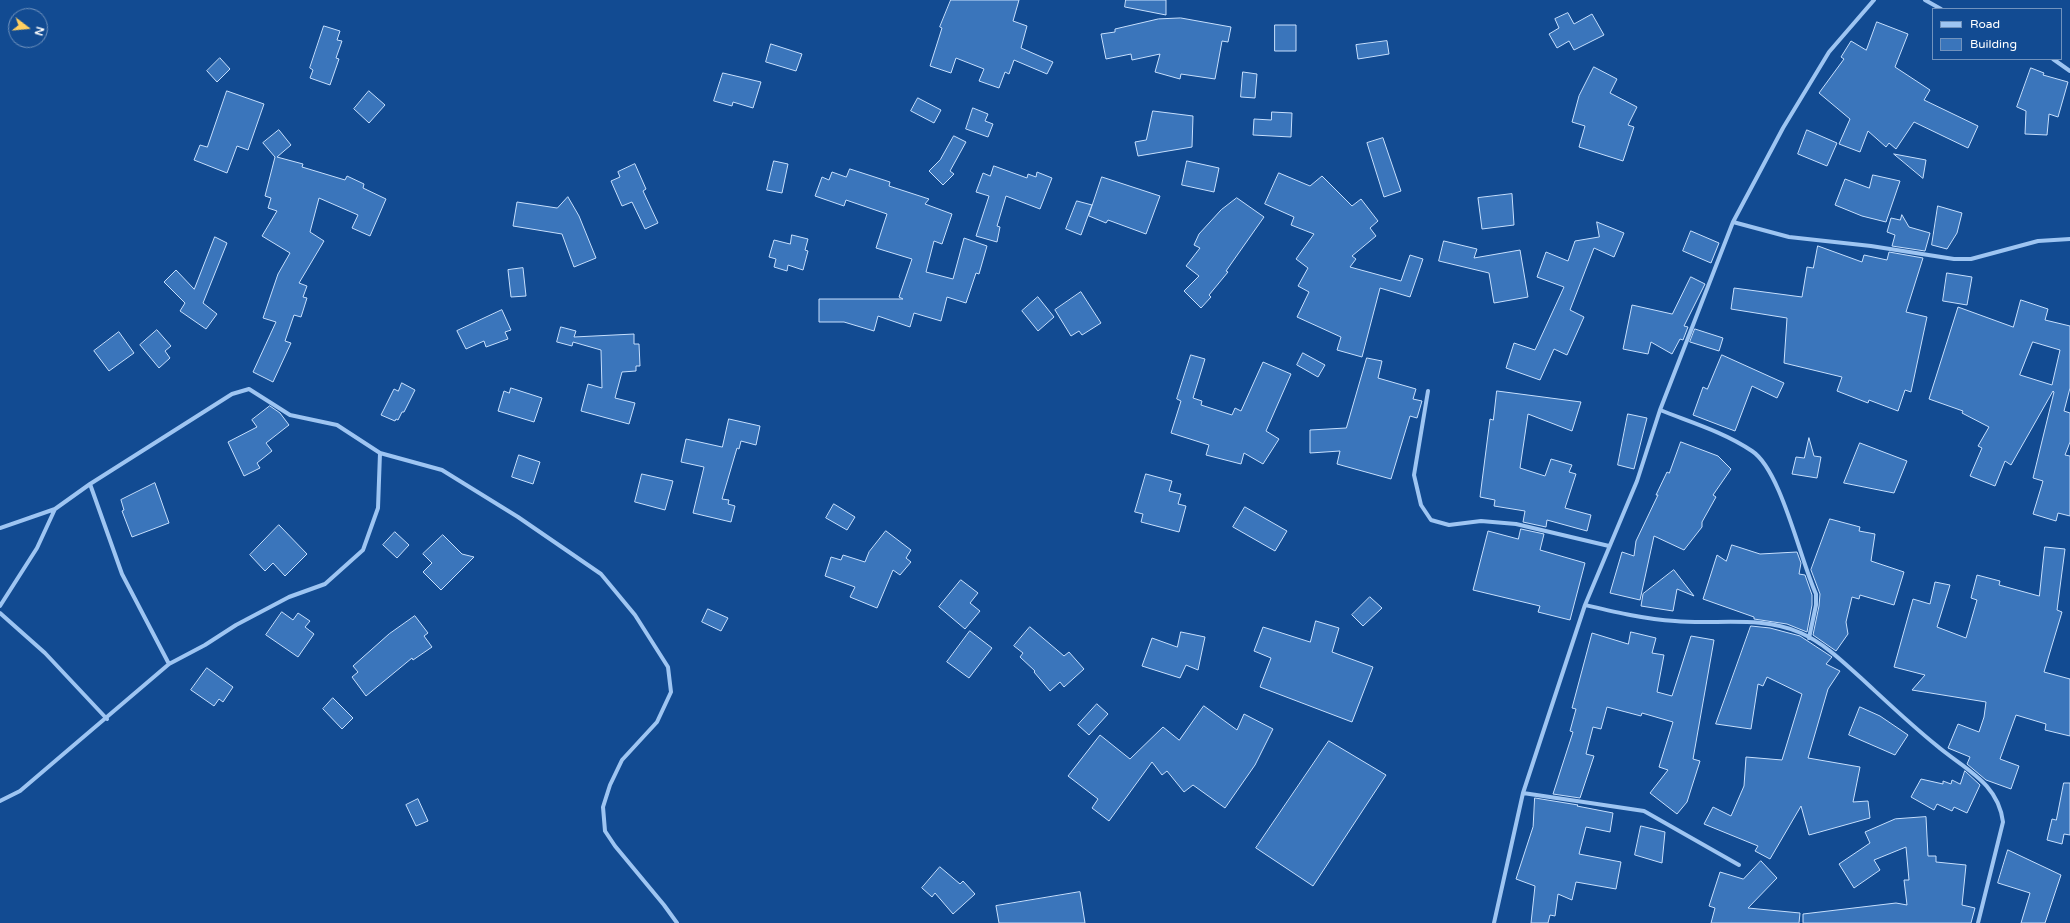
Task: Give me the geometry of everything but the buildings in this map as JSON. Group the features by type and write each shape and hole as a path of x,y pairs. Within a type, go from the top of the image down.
{"street":[{"path":"1494,923 1522,793 1585,605 1637,481 1660,410 1733,222 1784,128 1829,52 1874,0"},
{"path":"1925,0 1939,8"},
{"path":"2054,60 2070,71"},
{"path":"1733,222 1789,237 1870,246 1954,259 1971,259 2038,241 2070,239"},
{"path":"0,528 55,509 90,484 232,394 250,389 290,415 337,426 380,453 442,470 518,517 601,574 635,615 668,667 671,692 657,722 622,760 610,785 603,808 605,831 614,846 664,905 677,923"},
{"path":"1428,391 1414,475 1421,505 1432,520 1449,525 1481,521 1516,524 1609,546"},
{"path":"1660,410 1728,437 1753,451 1764,462 1776,482 1816,594 1816,605 1809,638"},
{"path":"0,801 20,791 107,719 169,664 205,645 236,625 289,597 325,584 363,550 378,508 380,453"},
{"path":"90,484 122,574 169,664"},
{"path":"0,606 37,548 55,509"},
{"path":"1585,605 1630,615 1675,622 1764,624 1799,632 1840,658 1936,745 1985,783 1996,796 2003,822 1978,923"},
{"path":"0,613 45,653 107,719"},
{"path":"1522,793 1644,811 1739,865"}]}
